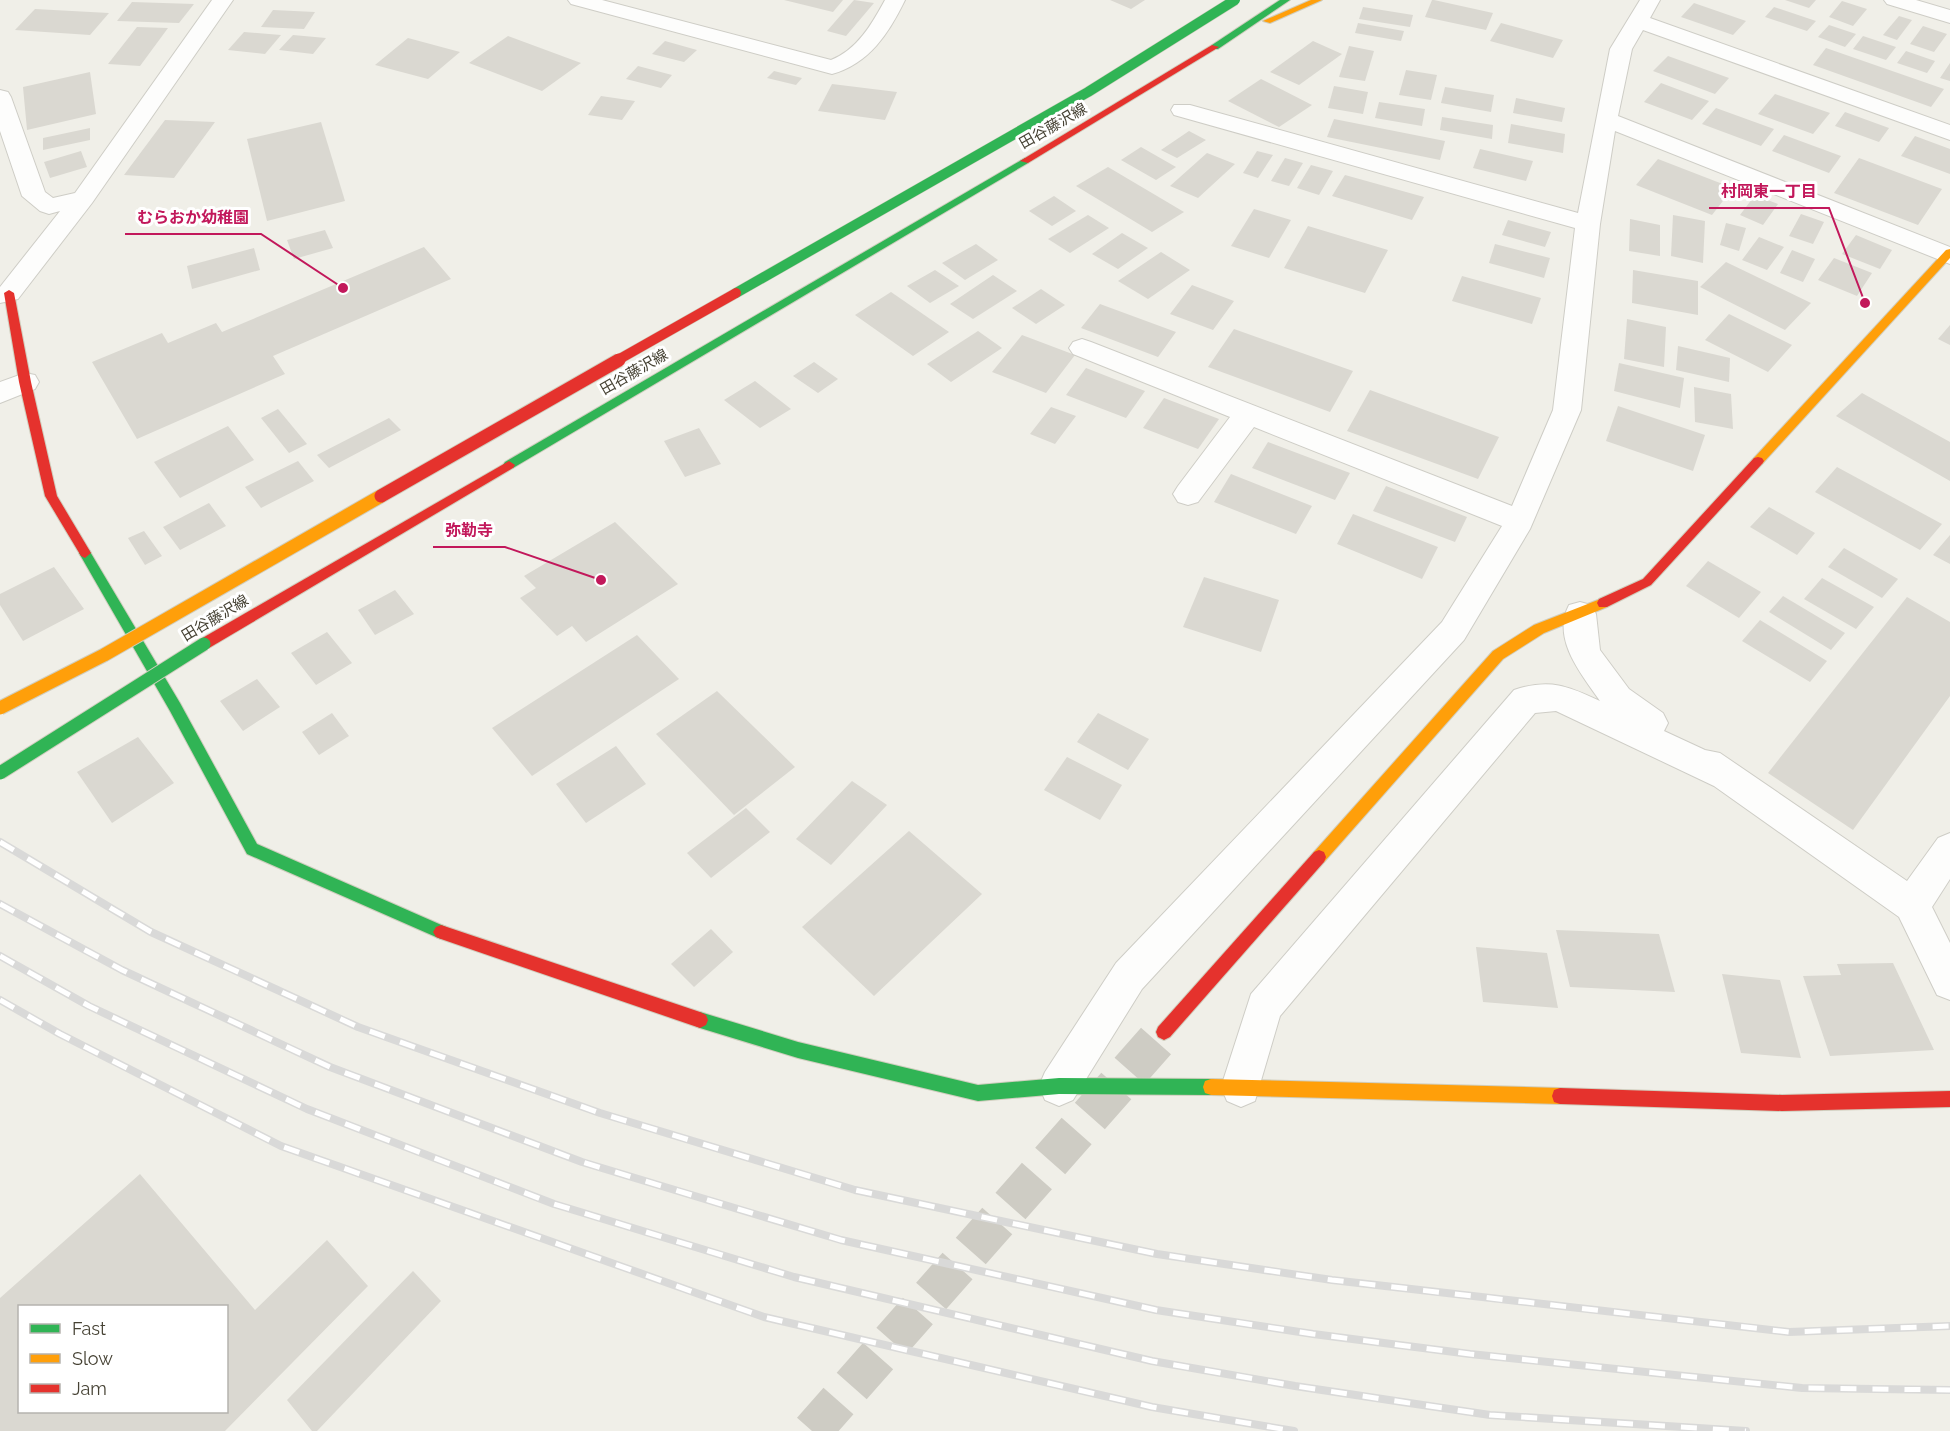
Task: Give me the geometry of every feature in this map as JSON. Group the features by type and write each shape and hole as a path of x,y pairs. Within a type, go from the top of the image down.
{"main road":[{"path":"1186,32 1217,0"},
{"name":"田谷藤沢線","path":"0,708 146,631 1088,92 1235,0"},
{"name":"田谷藤沢線","path":"0,773 204,644 1240,33 1286,0"},
{"path":"1240,33 1318,0"},
{"path":"1164,1032 1498,655 1539,629 1580,614 1647,582 1949,254"},
{"path":"5,294 51,496 174,707 252,849 461,940 643,1002 798,1050 978,1094 1059,1086 1241,1087 1782,1103 1950,1099"}],"street":[{"path":"5,294 83,198 223,0"},
{"path":"578,0 832,67 849,63 884,24 895,0"},
{"path":"660,22 668,0"},
{"path":"1894,0 1950,17"},
{"path":"1059,1086 1129,976 1453,631 1520,521 1567,410 1588,224 1606,119 1621,49 1643,10 1950,133"},
{"path":"0,97 34,196 48,206 83,198"},
{"path":"1182,110 1588,224"},
{"path":"1606,119 1949,254"},
{"path":"1082,348 1520,521"},
{"path":"0,393 25,382"},
{"path":"1188,494 1248,414"},
{"path":"1580,614 1584,653 1617,699 1912,905 1950,982"},
{"path":"1241,1087 1264,1007 1526,700 1559,697 1727,776"},
{"path":"1912,905 1950,849"}],"building":[{"path":"784,0 843,0 833,12"},
{"path":"854,0 874,3 846,36 827,31"},
{"path":"1110,0 1145,0 1131,9"},
{"path":"1432,0 1493,13 1486,30 1425,17"},
{"path":"1785,0 1816,0 1809,8"},
{"path":"1842,1 1867,9 1853,26 1829,17"},
{"path":"132,2 194,4 179,23 117,21"},
{"path":"1694,3 1746,21 1733,35 1681,17"},
{"path":"1363,7 1413,15 1410,27 1359,19"},
{"path":"1774,7 1816,21 1807,31 1765,17"},
{"path":"35,9 109,13 90,35 15,30"},
{"path":"273,10 315,12 304,29 261,27"},
{"path":"1899,16 1912,20 1897,40 1883,35"},
{"path":"1358,23 1404,31 1401,41 1355,33"},
{"path":"1501,23 1563,40 1553,58 1490,41"},
{"path":"1829,25 1856,34 1845,47 1818,37"},
{"path":"1923,26 1947,34 1934,52 1910,44"},
{"path":"137,27 168,28 140,66 108,64"},
{"path":"244,32 281,35 265,54 228,50"},
{"path":"293,35 326,38 313,54 279,50"},
{"path":"508,36 581,63 542,91 469,63"},
{"path":"1863,36 1896,47 1886,60 1853,49"},
{"path":"408,38 460,52 428,79 375,65"},
{"path":"665,41 697,50 684,62 652,54"},
{"path":"1313,41 1342,54 1299,85 1270,72"},
{"path":"1349,46 1374,51 1365,81 1339,77"},
{"path":"1826,48 1944,89 1931,107 1813,65"},
{"path":"1906,51 1935,61 1927,73 1897,63"},
{"path":"1668,56 1729,78 1715,94 1653,71"},
{"path":"1950,63 1950,81 1940,78"},
{"path":"638,66 672,75 661,88 626,79"},
{"path":"1406,70 1437,75 1431,100 1399,95"},
{"path":"774,71 802,78 796,85 767,78"},
{"path":"90,72 96,114 27,130 23,87"},
{"path":"1261,79 1312,105 1279,127 1228,101"},
{"path":"1661,83 1709,101 1692,120 1644,102"},
{"path":"832,84 897,92 885,120 818,111"},
{"path":"1334,86 1368,92 1363,114 1328,108"},
{"path":"1445,87 1494,95 1491,112 1441,103"},
{"path":"1775,94 1830,113 1813,134 1758,114"},
{"path":"601,96 635,101 622,120 588,115"},
{"path":"1516,98 1565,108 1562,122 1513,113"},
{"path":"1379,102 1425,109 1422,126 1375,118"},
{"path":"1716,108 1774,129 1761,146 1702,124"},
{"path":"1845,112 1889,128 1879,142 1835,126"},
{"path":"1442,117 1493,125 1492,139 1440,130"},
{"path":"1334,119 1445,141 1440,160 1327,137"},
{"path":"165,120 215,122 174,178 124,175"},
{"path":"321,122 345,201 267,221 247,139"},
{"path":"1511,124 1565,134 1563,153 1508,143"},
{"path":"90,128 90,140 43,150 43,138"},
{"path":"1189,131 1206,140 1177,158 1161,150"},
{"path":"1784,135 1841,156 1829,173 1772,151"},
{"path":"1915,136 1950,149 1950,174 1901,156"},
{"path":"1141,147 1176,167 1156,180 1121,160"},
{"path":"1480,149 1533,161 1526,181 1473,168"},
{"path":"81,151 87,167 50,178 44,162"},
{"path":"1257,151 1273,155 1258,178 1243,173"},
{"path":"1207,153 1235,164 1198,198 1170,186"},
{"path":"1285,158 1303,163 1289,186 1271,181"},
{"path":"1859,158 1942,189 1918,225 1834,193"},
{"path":"1658,159 1733,188 1712,215 1636,185"},
{"path":"1311,165 1333,171 1319,195 1297,188"},
{"path":"1108,167 1184,212 1152,232 1076,186"},
{"path":"1345,175 1424,197 1412,220 1332,196"},
{"path":"1755,195 1778,204 1763,225 1740,215"},
{"path":"1054,196 1076,211 1052,226 1029,211"},
{"path":"1254,209 1291,220 1269,258 1231,246"},
{"path":"1801,214 1824,222 1813,244 1789,236"},
{"path":"1088,215 1109,228 1070,253 1048,239"},
{"path":"1673,215 1705,221 1703,263 1671,256"},
{"path":"1630,219 1660,225 1660,256 1629,251"},
{"path":"1508,220 1551,232 1545,247 1502,235"},
{"path":"1726,223 1746,228 1739,251 1720,245"},
{"path":"1308,226 1388,250 1365,293 1284,268"},
{"path":"325,230 333,248 294,259 287,240"},
{"path":"1122,233 1148,248 1118,269 1092,254"},
{"path":"1856,235 1892,250 1880,269 1842,254"},
{"path":"1759,237 1784,247 1767,270 1742,260"},
{"path":"976,244 998,260 965,280 942,263"},
{"path":"1495,244 1550,258 1544,278 1489,263"},
{"path":"424,247 451,279 273,356 285,374 137,439 92,362 162,333 168,343 216,323 222,332"},
{"path":"254,248 260,270 192,289 187,266"},
{"path":"1792,250 1815,259 1803,282 1780,273"},
{"path":"1161,252 1190,270 1148,299 1118,281"},
{"path":"1834,258 1872,273 1857,296 1818,280"},
{"path":"1726,262 1811,303 1785,330 1700,287"},
{"path":"935,270 959,286 930,303 907,286"},
{"path":"1633,270 1698,281 1698,315 1632,303"},
{"path":"993,275 1017,291 973,319 950,304"},
{"path":"1462,276 1541,298 1532,324 1452,301"},
{"path":"1192,285 1234,301 1213,330 1170,314"},
{"path":"1041,289 1065,305 1036,324 1012,308"},
{"path":"891,292 949,332 913,356 855,315"},
{"path":"1100,304 1176,332 1158,357 1081,328"},
{"path":"1729,314 1792,345 1768,372 1705,340"},
{"path":"1627,319 1666,327 1664,367 1624,359"},
{"path":"1950,325 1950,345 1938,339"},
{"path":"1234,329 1353,371 1330,412 1208,367"},
{"path":"978,331 1002,348 951,382 927,364"},
{"path":"1022,335 1075,355 1046,393 992,372"},
{"path":"1678,346 1730,358 1729,382 1676,370"},
{"path":"814,362 838,379 818,393 793,376"},
{"path":"1619,363 1684,378 1680,408 1614,391"},
{"path":"1086,368 1145,391 1126,418 1066,395"},
{"path":"755,381 791,409 760,428 724,400"},
{"path":"1694,387 1731,394 1733,429 1695,422"},
{"path":"1370,390 1499,437 1478,479 1347,431"},
{"path":"1862,393 1950,442 1950,481 1836,416"},
{"path":"1164,398 1219,419 1198,449 1143,428"},
{"path":"1618,406 1705,435 1693,471 1606,441"},
{"path":"1051,407 1076,416 1055,444 1030,434"},
{"path":"278,409 307,444 289,453 261,418"},
{"path":"389,418 401,430 329,468 317,455"},
{"path":"228,426 254,460 180,498 154,462"},
{"path":"699,428 721,464 685,477 664,441"},
{"path":"1268,442 1350,473 1335,500 1252,468"},
{"path":"298,461 314,481 261,508 245,487"},
{"path":"1837,467 1942,524 1920,550 1815,492"},
{"path":"1231,474 1312,506 1296,534 1214,502"},
{"path":"1386,486 1467,517 1455,542 1373,511"},
{"path":"209,503 226,526 180,550 163,527"},
{"path":"1769,507 1815,533 1797,555 1750,527"},
{"path":"1353,514 1438,547 1422,579 1337,544"},
{"path":"615,522 678,584 586,642 572,626 557,636 520,598 536,588 524,576"},
{"path":"144,531 162,556 145,565 128,538"},
{"path":"1950,535 1950,564 1933,555"},
{"path":"1844,548 1898,579 1882,598 1828,567"},
{"path":"1708,561 1761,592 1739,618 1686,586"},
{"path":"54,567 84,609 23,641 0,605 0,594"},
{"path":"1204,577 1279,600 1261,652 1183,627"},
{"path":"1822,578 1874,607 1856,629 1804,599"},
{"path":"395,590 414,614 375,635 358,610"},
{"path":"1783,596 1845,633 1831,650 1769,612"},
{"path":"1907,597 1950,622 1950,696 1853,830 1768,773"},
{"path":"1760,620 1827,661 1810,682 1742,641"},
{"path":"327,632 352,663 316,685 291,653"},
{"path":"637,635 679,679 532,776 492,728"},
{"path":"257,679 280,707 243,731 220,701"},
{"path":"717,691 795,767 734,815 656,734"},
{"path":"332,713 349,736 319,755 302,732"},
{"path":"1098,713 1149,739 1128,770 1077,742"},
{"path":"138,737 174,783 112,823 77,772"},
{"path":"616,746 646,784 586,823 556,784"},
{"path":"1067,757 1122,785 1100,820 1044,790"},
{"path":"852,781 887,805 831,865 796,839"},
{"path":"746,808 770,832 711,878 687,853"},
{"path":"909,831 982,894 874,996 802,927"},
{"path":"711,929 733,952 694,987 671,964"},
{"path":"1556,930 1659,934 1675,992 1570,987"},
{"path":"1476,947 1547,953 1558,1008 1483,1002"},
{"path":"1893,963 1934,1050 1830,1056 1803,976 1841,975 1837,964"},
{"path":"1722,974 1780,980 1801,1058 1741,1053"},
{"path":"140,1174 255,1310 327,1240 368,1286 225,1431 0,1431 0,1298"},
{"path":"413,1271 441,1301 317,1431 312,1431 287,1400"}],"tunnel":[{"path":"812,1431 1164,1032"}],"railway":[{"path":"0,842 151,932 358,1027 600,1113 855,1190 1157,1254 1332,1280 1789,1332 1950,1326"},
{"path":"0,904 122,970 330,1067 582,1162 841,1240 1156,1310 1313,1334 1470,1354 1802,1388 1950,1390"},
{"path":"0,956 89,1006 307,1109 554,1204 794,1277 1152,1361 1295,1386 1490,1415 1746,1431"},
{"path":"0,1000 60,1034 281,1146 764,1317 1152,1407 1294,1431"}],"traffic: fast":[{"path":"736,293 1088,92 1235,0"},
{"path":"1215,47 1286,0"},
{"path":"509,465 1025,161"},
{"path":"85,553 175,707 252,849 441,932"},
{"path":"0,773 204,644"},
{"path":"700,1020 798,1050 978,1093 1059,1086 1211,1087"}],"traffic: slow":[{"path":"1267,21 1318,0"},
{"path":"1758,461 1950,252"},
{"path":"0,708 104,655 381,496"},
{"path":"1319,857 1498,655 1539,629 1603,603"},
{"path":"1211,1087 1560,1096"}],"traffic: jam":[{"path":"1025,161 1215,47"},
{"path":"9,293 25,382 51,496 85,553"},
{"path":"381,496 736,293"},
{"path":"1603,603 1647,582 1758,461"},
{"path":"204,644 509,465"},
{"path":"1164,1032 1319,857"},
{"path":"441,932 700,1020"},
{"path":"1560,1096 1782,1103 1950,1099"}],"place":[{"name":"むらおか幼稚園","path":"343,288"},
{"name":"村岡東一丁目","path":"1865,303"},
{"name":"弥勒寺","path":"601,580"}]}
